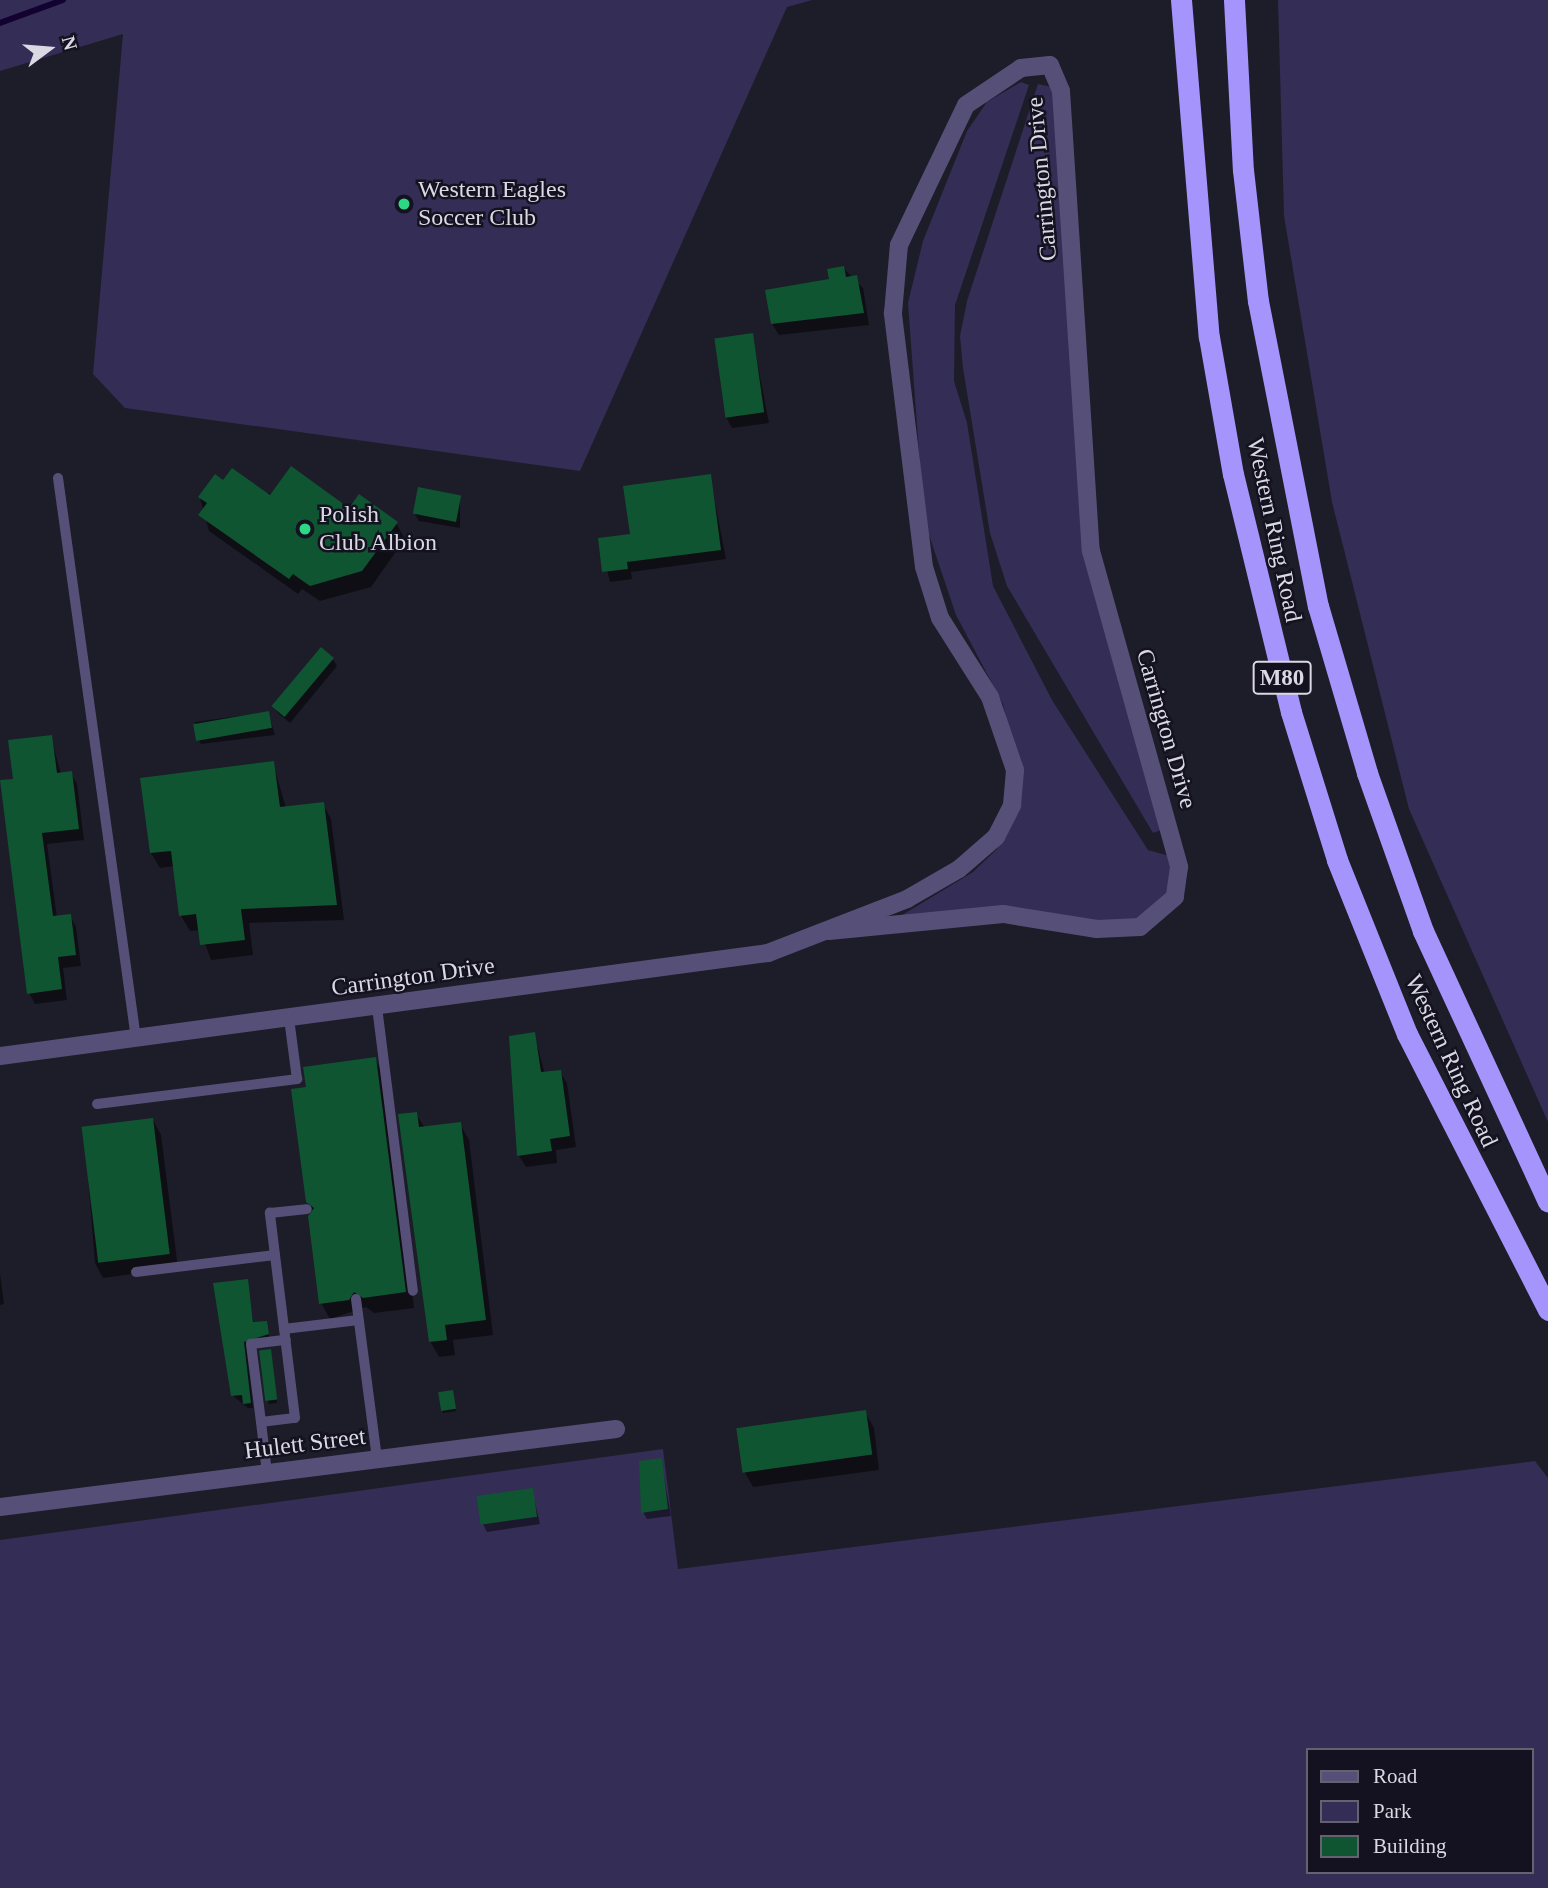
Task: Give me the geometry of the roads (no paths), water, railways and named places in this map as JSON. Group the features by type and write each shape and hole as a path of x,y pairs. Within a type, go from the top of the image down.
{"highway":[{"name":"Western Ring Road","path":"1181,0 1209,337 1233,474 1291,712 1337,860 1407,1034 1548,1310"},
{"name":"Western Ring Road","path":"1234,0 1258,300 1318,606 1367,773 1423,931 1548,1202"}],"street":[{"name":"Carrington Drive","path":"0,1056 718,962 768,953 829,931 959,869 996,838 1012,805 1015,770 1007,736 940,618 924,567 892,313 899,245 966,105 1021,68 1050,65 1061,91 1091,551 1179,867 1175,897 1140,927 1097,929 1003,914 829,931"},
{"name":"Hulett Street","path":"0,1507 616,1429"}],"lane":[{"path":"58,478 136,1039"},
{"path":"377,1007 413,1291"},
{"path":"97,1104 297,1079 289,1018"},
{"path":"261,1422 295,1418 270,1213 307,1209"},
{"path":"136,1272 275,1255"},
{"path":"356,1299 377,1459"},
{"path":"267,1473 251,1344 285,1334 358,1320"}],"waterway":[{"path":"0,23 63,0"}],"place":[{"name":"Western Eagles Soccer Club","path":"404,204"},
{"name":"Polish Club Albion","path":"305,529"}]}
